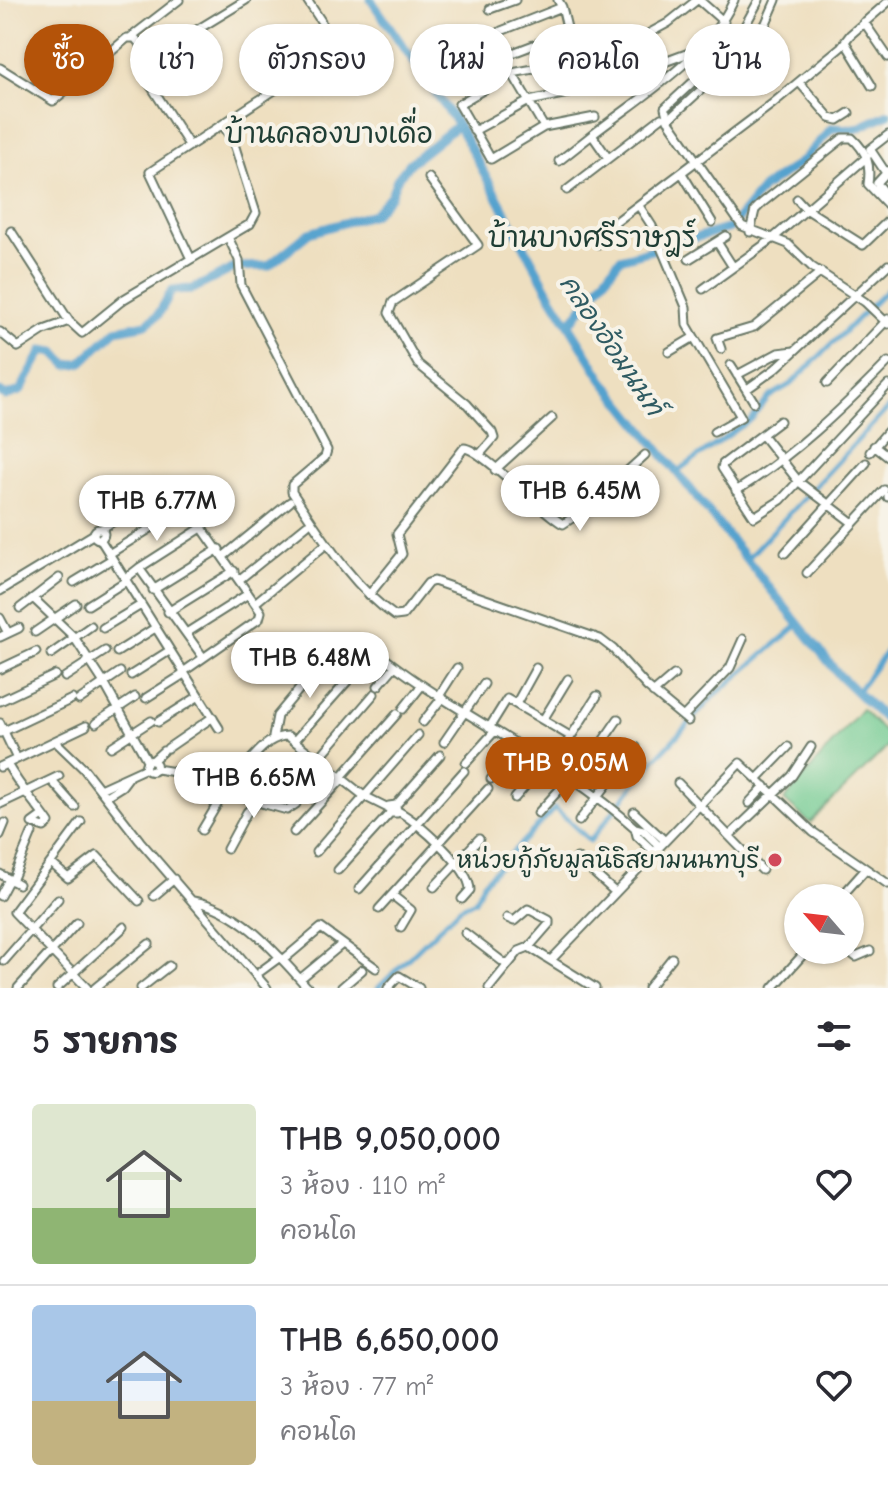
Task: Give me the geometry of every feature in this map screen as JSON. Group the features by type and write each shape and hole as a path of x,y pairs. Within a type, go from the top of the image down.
{"street":[{"path":"148,24 179,0"},
{"path":"207,24 246,0"},
{"path":"307,0 321,21"},
{"path":"490,9 515,0"},
{"path":"666,24 698,0 724,22 734,0"},
{"path":"759,0 736,42 665,108 665,119 742,226 750,232 788,244 887,321 827,383"},
{"path":"567,190 665,119 750,45 766,23 776,0"},
{"path":"598,244 600,234 683,175 799,82 888,2"},
{"path":"513,26 560,4 568,32 513,53"},
{"path":"864,22 888,57"},
{"path":"0,68 53,101 130,38"},
{"path":"845,42 872,86"},
{"path":"559,161 684,61"},
{"path":"513,75 544,127"},
{"path":"799,82 830,118 838,120 849,113"},
{"path":"157,96 189,145"},
{"path":"191,259 150,172 265,96"},
{"path":"473,96 459,104 491,159 544,127 595,117"},
{"path":"474,131 529,101 551,96"},
{"path":"11,231 69,321 78,332 86,332 115,305 250,224 256,213 235,147 223,124"},
{"path":"592,135 608,158"},
{"path":"888,135 870,149 887,172 877,183 888,196"},
{"path":"750,232 755,210 843,138 852,138 867,157 868,184 888,205"},
{"path":"703,289 771,240 867,157"},
{"path":"683,175 712,222"},
{"path":"429,178 478,245 393,302 389,313 418,364 467,404 492,432 494,438 480,454"},
{"path":"797,199 806,209 863,245 888,221"},
{"path":"639,206 686,307 687,325 741,417 714,432"},
{"path":"689,259 726,236"},
{"path":"228,237 239,260 241,285 327,450 325,457 292,485 292,492 332,550 369,595 400,617 428,583 448,584 541,621 600,639 653,693 686,719 730,668 743,639"},
{"path":"717,242 733,267"},
{"path":"747,389 794,351 888,265"},
{"path":"721,349 717,338 754,327 821,272"},
{"path":"0,332 18,347 44,330 69,321"},
{"path":"669,352 694,337"},
{"path":"737,375 778,353 794,351"},
{"path":"736,491 783,462 888,362"},
{"path":"731,365 754,402"},
{"path":"780,421 723,464 736,491 754,517 781,500 888,385"},
{"path":"495,470 552,418"},
{"path":"888,431 872,449 888,457"},
{"path":"763,436 807,490 853,523"},
{"path":"369,595 402,554 397,534 460,452 470,448 480,454 495,470 563,524 583,511 645,455"},
{"path":"785,553 866,463"},
{"path":"0,591 98,534 168,485 175,487 261,612 259,619 146,698"},
{"path":"807,573 853,523 887,494"},
{"path":"153,590 222,553 290,502"},
{"path":"74,582 188,505"},
{"path":"240,579 307,525"},
{"path":"88,605 203,527"},
{"path":"98,534 219,728"},
{"path":"255,603 324,546"},
{"path":"139,568 168,612 188,632 203,657"},
{"path":"168,612 234,571"},
{"path":"20,608 59,578"},
{"path":"188,632 248,594"},
{"path":"33,598 74,637 119,708 148,764 156,769 223,777 235,772 273,737 277,716 327,656"},
{"path":"35,632 76,604"},
{"path":"103,628 141,605"},
{"path":"0,618 4,635 19,628"},
{"path":"51,654 91,626"},
{"path":"117,652 155,628"},
{"path":"65,677 105,651"},
{"path":"131,675 169,651"},
{"path":"0,669 36,652"},
{"path":"387,660 492,730 599,795 635,828 637,836 659,846"},
{"path":"319,758 395,666"},
{"path":"423,722 457,668"},
{"path":"516,704 536,668"},
{"path":"17,759 1,729 75,700 120,672"},
{"path":"0,701 55,675"},
{"path":"653,693 674,675"},
{"path":"296,739 352,676"},
{"path":"543,720 568,679"},
{"path":"444,742 467,714 484,684"},
{"path":"294,832 422,685"},
{"path":"111,747 199,696"},
{"path":"515,798 549,764 597,696"},
{"path":"96,723 135,697"},
{"path":"359,889 419,824 465,767 492,730 507,699 570,736"},
{"path":"106,796 165,749 213,717"},
{"path":"538,813 573,779 618,719"},
{"path":"43,815 3,766 86,726"},
{"path":"316,852 418,735"},
{"path":"273,737 296,739 364,796 419,824 439,842 470,886 462,899"},
{"path":"55,741 100,789 267,988 275,981"},
{"path":"491,779 519,747"},
{"path":"579,821 636,747"},
{"path":"758,778 788,747"},
{"path":"729,836 773,795 803,762 811,747"},
{"path":"338,870 440,755"},
{"path":"551,960 740,763 813,832 888,884"},
{"path":"223,777 228,786 255,804 287,810 296,804"},
{"path":"0,804 55,778 75,807"},
{"path":"100,789 128,778"},
{"path":"227,849 255,804 279,781"},
{"path":"678,783 762,870"},
{"path":"202,830 228,786"},
{"path":"749,803 765,786"},
{"path":"379,909 488,789"},
{"path":"634,812 659,846"},
{"path":"81,822 62,843 14,912 87,988"},
{"path":"0,835 5,823"},
{"path":"0,896 13,881 32,833"},
{"path":"434,887 479,839"},
{"path":"51,863 68,878 97,856 139,901"},
{"path":"577,858 615,892"},
{"path":"852,884 865,870"},
{"path":"0,874 13,881"},
{"path":"154,896 174,879"},
{"path":"392,895 411,910 401,927"},
{"path":"4,961 58,899"},
{"path":"193,901 225,911 282,958 308,988"},
{"path":"489,988 519,951 529,947 550,921 528,909 514,921 507,918"},
{"path":"18,988 77,923"},
{"path":"57,988 71,971 124,927"},
{"path":"261,971 321,928 376,968"},
{"path":"465,933 507,965"},
{"path":"95,988 149,944"},
{"path":"300,979 341,945"},
{"path":"529,947 595,988"},
{"path":"864,954 870,951"},
{"path":"648,988 672,958"},
{"path":"773,988 794,964"},
{"path":"141,988 169,966"},
{"path":"341,988 362,970"},
{"path":"388,988 399,976 408,985 419,988"}],"green space":[{"path":"862,709 888,736 888,746 810,823 784,800"}],"waterway":[{"name":"คลองอ้อมนนท์","path":"371,0 458,125 550,294 603,380 840,676 888,722"},
{"path":"569,325 620,259 730,228 763,188 802,161 832,128 856,129 888,114"},
{"path":"0,392 6,396 20,391 43,350 55,352 68,365 81,363 116,330 146,324 158,315 172,290 193,289 236,267 268,266 309,233 374,214 391,195 397,179 410,163 458,125"},
{"path":"676,472 752,419 769,397 791,384 888,289"},
{"path":"746,560 888,408"},
{"path":"378,988 461,907 475,901 483,883 555,808 590,841 651,764 714,696 798,625"},
{"path":"857,692 888,649"}],"place":[{"name":"หน่วยกู้ภัยมูลนิธิสยามนนทบุรี","path":"775,860"}],"district":[{"name":"บ้านคลองบางเดื่อ","path":"329,133"},
{"name":"บ้านบางศรีราษฎร์","path":"592,237"}]}
